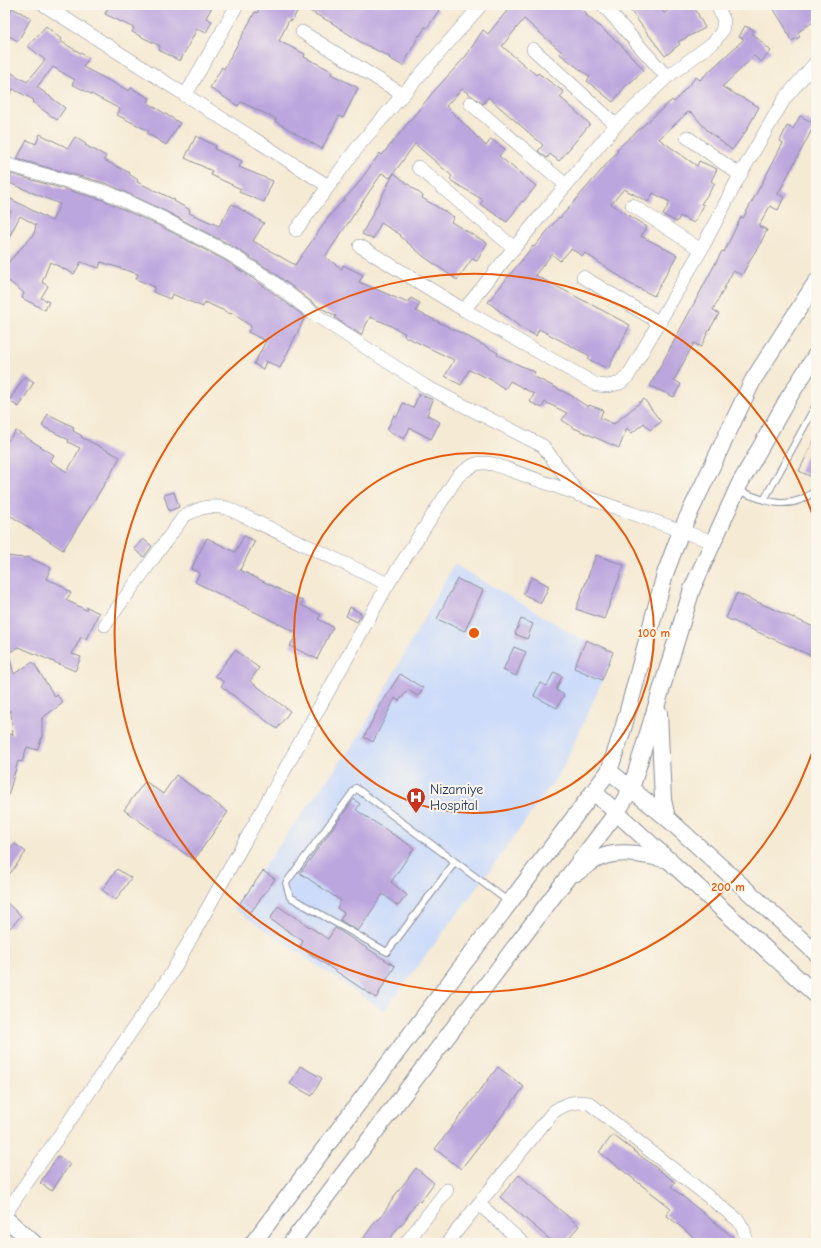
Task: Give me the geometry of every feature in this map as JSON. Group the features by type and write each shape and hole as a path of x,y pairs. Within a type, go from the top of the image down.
{"street":[{"path":"44,5 328,186"},
{"path":"185,96 237,5"},
{"path":"603,5 667,77"},
{"path":"464,310 616,125 667,77 714,42 722,31 724,21 717,5"},
{"path":"296,230 360,144 479,6"},
{"path":"302,32 402,94"},
{"path":"533,49 616,125"},
{"path":"360,246 464,310 597,385 608,386 620,383 628,376 660,323 701,250 740,175 785,98 816,62"},
{"path":"470,104 566,185"},
{"path":"686,137 740,175"},
{"path":"5,164 106,192 164,219 230,254 269,279 318,316 425,386 543,446 579,494"},
{"path":"418,167 514,248"},
{"path":"632,205 701,250"},
{"path":"583,277 660,323"},
{"path":"253,1243 609,771 623,729 665,574 681,531 753,380 816,282"},
{"path":"291,1243 617,812 631,789 692,588 737,490 789,397 816,355"},
{"path":"5,1214 171,974 388,584 458,476 472,465 481,462 493,464 713,542"},
{"path":"105,625 184,516 198,508 213,506 227,508 388,584"},
{"path":"658,701 663,800 668,818"},
{"path":"609,771 668,818 816,953"},
{"path":"594,792 816,995"},
{"path":"566,880 601,857 614,854 630,853 670,860"},
{"path":"447,1243 554,1112 564,1104 574,1101 588,1103 738,1220 744,1230 746,1243"},
{"path":"406,1243 447,1190"},
{"path":"479,1204 523,1243"},
{"path":"5,1218 34,1243"}],"lane":[{"path":"764,500 816,405"},
{"path":"737,490 764,500 784,504 806,499 816,490"},
{"path":"455,862 387,952 290,897 286,883 356,788 510,903"}],"shaded area":[{"name":"Nizamiye Hospital","path":"454,564 613,657 563,768 497,861 384,1011 233,908 360,735"}],"building":[{"path":"109,5 213,5 206,18 212,21 206,33 197,29 180,61 159,50 160,46 132,32 134,28 105,14"},
{"path":"262,5 432,5 439,10 427,28 425,27 420,36 419,35 403,66 389,58 390,57 362,43 332,23 300,6 292,21 289,20 279,41 305,54 304,57 332,71 331,74 358,88 343,118 339,116 322,149 275,121 276,119 241,102 238,106 210,88 222,67 224,69 255,12 257,13"},
{"path":"512,5 578,5 587,14 586,15 620,44 644,70 624,88 613,102 587,81 590,77 560,54 562,52 524,19 502,46 536,75 538,73 564,92 560,97 590,124 559,161 550,154 547,158 538,151 543,145 488,97 483,104 462,89 446,106 486,146 491,139 505,149 499,156 536,186 523,202 522,201 507,222 480,204 483,200 450,180 452,176 415,144 390,178 382,173 325,257 342,269 343,265 363,275 359,282 408,303 411,298 420,303 416,311 498,353 497,355 535,372 533,376 570,395 588,407 589,405 603,410 600,418 614,424 644,399 661,422 650,430 644,423 632,433 627,428 619,448 574,428 562,420 567,413 545,402 542,408 530,402 534,394 510,381 505,389 490,379 469,370 461,385 445,376 454,360 404,336 405,333 385,323 370,317 361,335 335,318 336,316 317,306 273,272 234,247 167,212 108,184 17,159 27,140 36,144 40,134 68,148 75,137 86,144 85,145 106,156 104,160 130,173 129,174 138,180 137,182 175,200 174,201 190,210 189,213 219,226 232,204 264,223 253,241 295,265 331,214 357,185 380,153 382,155 434,91 466,56 483,30 488,34"},
{"path":"626,5 659,5 664,13 679,5 693,5 705,28 678,42 680,44 665,56"},
{"path":"771,5 816,5 816,20 798,32 800,37 791,41 785,27"},
{"path":"12,8 31,18 18,41 5,34 5,22"},
{"path":"46,26 61,39 60,41 89,58 83,67 129,91 131,88 150,98 148,103 180,123 166,145 147,133 149,131 117,115 120,109 72,84 75,80 53,67 37,87 65,108 57,120 32,102 34,100 13,89 5,103 5,81 10,72 27,82 45,60 28,46"},
{"path":"745,26 754,30 753,34 771,51 761,62 754,56 722,87 759,107 746,131 732,150 707,130 691,112 688,112 659,139 697,166 699,161 717,169 711,181 715,184 701,204 704,205 694,223 680,216 677,222 663,215 670,202 653,193 648,202 624,189 611,204 647,227 641,236 677,255 654,296 625,281 585,253 583,256 571,249 560,261 552,254 535,275 630,325 608,369 588,359 590,356 539,329 536,336 520,327 488,302 533,246 534,247 559,217 560,218 618,151 617,149 672,100 674,102 696,77 700,80 744,39 739,37"},
{"path":"800,116 815,124 778,194 784,197 778,210 770,206 759,226 767,230 760,244 742,275 733,271 713,310 719,314 701,347 694,343 674,380 681,384 674,397 650,386 722,251 724,252 741,217 743,218 761,185 783,143 780,141 787,126 793,129"},
{"path":"196,136 216,146 214,149 242,161 239,167 273,181 264,202 239,192 241,189 211,175 212,171 185,158"},
{"path":"394,173 423,196 422,198 454,217 451,222 487,243 477,261 472,259 457,280 423,256 400,236 401,235 381,223 373,239 362,234"},
{"path":"11,174 103,200 160,226 226,261 264,286 305,317 280,368 266,361 263,369 254,364 266,341 248,332 251,326 232,313 231,314 205,302 203,307 172,294 170,299 153,292 155,287 136,279 138,274 101,262 99,268 81,262 74,274 50,262 42,282 48,286 41,298 49,302 45,310 22,298 24,293 5,278 5,266 34,234 36,225 20,216 5,245 5,222 11,211 5,207 9,198 52,221 60,204 7,182"},
{"path":"25,376 34,382 19,407 9,401"},
{"path":"419,394 433,400 427,415 440,422 431,439 410,428 404,439 387,430 394,415 397,417 403,403 413,408"},
{"path":"48,414 74,427 73,431 82,436 81,437 120,457 63,550 5,512 5,444 16,431 54,455 50,461 67,472 80,448 68,442 69,440 42,426"},
{"path":"816,436 816,479 799,471"},
{"path":"174,492 179,507 169,511 164,495"},
{"path":"244,536 255,541 240,570 303,601 301,605 321,615 318,619 333,627 317,659 290,646 297,633 195,582 200,573 191,569 207,538 235,552"},
{"path":"143,539 152,546 144,557 134,549"},
{"path":"596,555 624,565 604,619 576,609"},
{"path":"5,556 27,557 51,568 46,579 59,584 71,593 66,600 86,610 87,607 99,613 86,639 81,637 72,654 81,657 75,671 19,647 8,653 14,674 33,662 55,697 57,695 63,703 42,718 42,737 37,750 27,747 22,762 18,761 8,796 5,796 5,762 8,754 5,753 5,733 13,735 11,711 5,711"},
{"path":"532,577 549,586 541,603 523,594"},
{"path":"457,579 483,590 465,631 437,619"},
{"path":"737,593 816,628 816,658 726,618"},
{"path":"350,607 362,614 357,622 346,616"},
{"path":"521,619 533,624 527,639 515,634"},
{"path":"586,640 613,652 602,680 574,668"},
{"path":"514,647 526,652 516,676 503,670"},
{"path":"235,650 259,668 250,681 290,711 277,729 221,686 224,682 215,676"},
{"path":"554,672 562,676 556,690 564,695 557,708 534,696 540,683 547,686"},
{"path":"400,674 423,688 418,696 408,690 399,701 395,698 373,742 364,737 380,706"},
{"path":"176,775 228,812 194,860 124,810 145,781 163,794"},
{"path":"354,799 360,804 356,810 414,848 391,882 407,895 398,906 383,894 358,931 340,920 344,913 337,908 341,901 300,873"},
{"path":"15,844 26,852 5,880 5,856"},
{"path":"117,869 131,878 116,900 102,890"},
{"path":"263,871 275,879 251,912 240,903"},
{"path":"5,901 21,916 10,928 5,923"},
{"path":"278,906 328,939 335,928 395,966 376,998 300,947 303,941 270,919"},
{"path":"300,1066 322,1078 312,1096 290,1084"},
{"path":"498,1067 524,1087 461,1169 435,1149"},
{"path":"613,1135 675,1182 671,1187 734,1238 730,1243 701,1243 666,1215 671,1208 599,1152"},
{"path":"58,1156 70,1164 52,1191 40,1183"},
{"path":"416,1168 434,1183 420,1202 418,1200 401,1226 400,1225 387,1243 369,1243 363,1239 377,1219 379,1220 396,1194"},
{"path":"519,1175 579,1226 564,1243 554,1243 500,1197"}],"place":[{"name":"Nizamiye Hospital","path":"416,814"}]}
